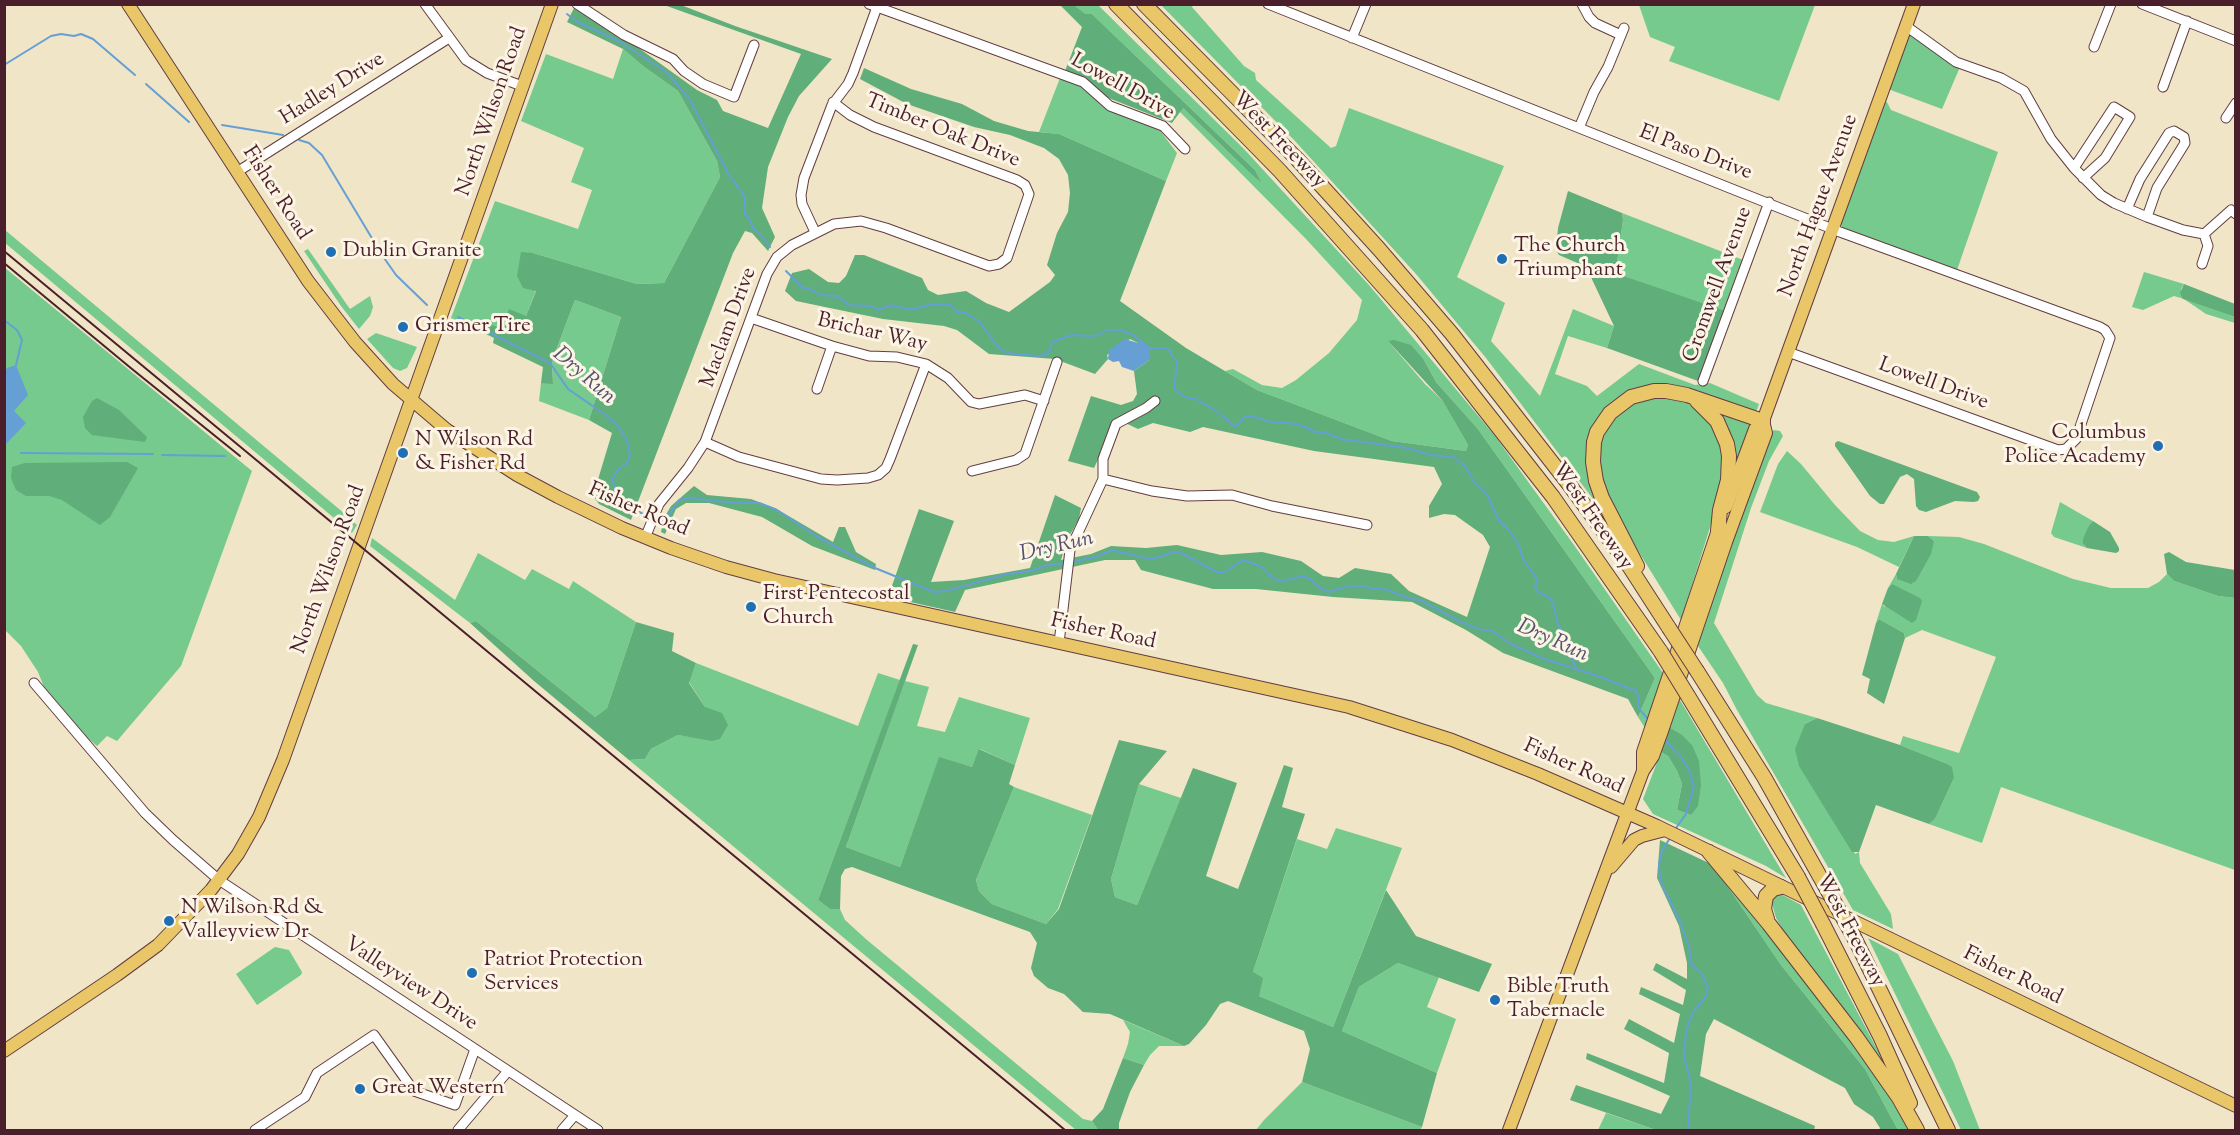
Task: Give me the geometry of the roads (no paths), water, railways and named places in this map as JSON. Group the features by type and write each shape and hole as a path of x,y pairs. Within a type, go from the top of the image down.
{"highway":[{"name":"West Freeway","path":"1114,4 1280,171 1422,330 1553,497 1661,652 1798,877 1880,1036 1923,1131"},
{"name":"West Freeway","path":"1144,4 1297,159 1444,325 1548,457 1653,604 1764,777 1855,939 1948,1131"},
{"path":"1653,604 1596,481 1592,451 1602,423 1620,404 1631,397 1654,391 1687,395 1763,421"},
{"path":"1687,395 1712,414 1724,433 1727,444 1728,480 1720,510 1718,531"},
{"path":"1709,852 1769,924 1876,1064 1917,1131"},
{"path":"1769,924 1764,909 1765,900 1773,889 1781,887"}],"main road":[{"name":"Fisher Road","path":"128,4 331,313 364,353 412,401 447,430 517,475 593,514 645,537 726,567 774,580 1259,686 1376,715 1452,740 1510,762 1665,830 2235,1106"},
{"name":"North Wilson Road","path":"4,1051 139,960 182,922 219,880 244,844 271,792 552,4"},
{"name":"North Hague Avenue","path":"1643,771 1643,752 1718,531 1755,429 1763,421 1914,4"},
{"name":"North Hague Avenue","path":"1509,1131 1643,771 1653,756 1766,433 1763,421"},
{"path":"1604,876 1634,840 1665,830"}],"street":[{"path":"425,4 461,55 480,70 522,86"},
{"path":"577,4 624,35 673,59 684,71 703,84 734,98 754,45"},
{"name":"El Paso Drive","path":"1268,4 1832,228 2100,327 2109,334 2110,343 2076,439 2066,449"},
{"path":"1352,38 1366,4"},
{"path":"1579,128 1622,31 1595,23 1582,4"},
{"path":"2094,47 2110,4"},
{"path":"2142,4 2235,41"},
{"path":"815,232 802,204 802,186 825,120 854,73 873,6"},
{"name":"Lowell Drive","path":"873,6 1083,82 1110,106 1162,126 1185,149"},
{"path":"2163,87 2187,21"},
{"path":"1906,26 1956,62 2018,86 2030,99 2047,133 2074,168 2101,195 2147,217 2183,230 2204,234 2233,212"},
{"name":"Hadley Drive","path":"237,172 449,38"},
{"name":"Timber Oak Drive","path":"834,102 850,115 868,125 1017,180 1025,185 1029,194 1007,258 999,264"},
{"path":"2226,118 2235,103"},
{"path":"2074,168 2114,107 2130,117 2105,158 2083,178"},
{"path":"2127,209 2140,179 2169,133 2174,131 2184,137 2185,142 2157,188 2147,217"},
{"name":"Cromwell Avenue","path":"1703,381 1769,202"},
{"name":"Maclam Drive","path":"645,537 659,504 688,468 705,442 767,274 777,257 792,245 834,224 861,221 990,266 999,264"},
{"path":"2202,264 2208,246 2204,234"},
{"name":"Brichar Way","path":"751,318 832,346 869,356 897,357 926,364 948,378 970,402 979,404 1024,395 1044,401"},
{"path":"817,389 832,346"},
{"name":"Lowell Drive","path":"1788,352 2058,450 2066,449"},
{"path":"972,471 1016,460 1025,454 1057,362"},
{"path":"705,442 739,457 821,479 868,478 878,475 886,468 890,459 926,364"},
{"path":"1059,643 1065,603 1067,563 1072,543 1103,479 1103,459 1116,424 1155,401"},
{"path":"1103,479 1152,491 1187,496 1224,493 1272,506 1367,525"},
{"name":"Valleyview Drive","path":"34,683 145,813 172,840 219,880 598,1131"},
{"path":"255,1131 305,1097 317,1073 374,1035 414,1091 455,1105 476,1049"},
{"path":"458,1131 508,1071"},
{"path":"562,1131 575,1115"}],"water":[{"path":"1125,339 1138,343 1142,341 1150,348 1149,360 1134,371 1122,367 1119,361 1113,362 1108,359 1109,350"},
{"path":"16,365 28,395 14,411 26,423 5,445 5,372 7,368"}],"waterway":[{"path":"567,14 576,21 620,42 665,71 678,85 690,100 728,173 745,197 745,214 753,228 770,247"},
{"name":"Dry Run","path":"4,65 51,36 81,34 93,39 135,75"},
{"name":"Dry Run","path":"146,84 189,122"},
{"name":"Dry Run","path":"222,125 283,135"},
{"name":"Dry Run","path":"299,140 309,143 322,155 382,255 396,275 427,305"},
{"path":"786,271 803,288 809,288 820,295 838,296 848,305 871,306 878,310 891,305 907,309 931,304 951,305 957,312 964,312 980,322 997,346 1003,351 1014,354 1039,356 1050,350 1052,342 1072,335 1091,336 1099,335 1107,330 1121,330 1133,335 1150,348 1166,348 1170,351 1177,361 1174,389 1185,397 1196,399 1218,412 1234,426 1239,424 1244,417 1251,416 1274,423 1303,426 1341,439 1453,457 1464,465 1475,483 1487,494 1498,519 1512,534 1523,559 1537,579 1535,587 1539,593 1547,596 1553,602 1558,625 1565,634 1570,655 1577,669"},
{"name":"Dry Run","path":"458,317 550,363 568,389 618,426 627,440 630,455 627,463 617,471 612,480 624,509 632,508 643,514"},
{"path":"4,320 17,330 22,340 16,365"},
{"path":"21,453 153,454"},
{"path":"162,455 225,456"},
{"name":"Dry Run","path":"662,521 666,519 679,500 687,498 759,503 777,510 818,537 875,568 934,592 1034,570 1047,565 1066,563"},
{"name":"Dry Run","path":"1071,562 1096,557 1112,550 1150,559 1179,552 1217,572 1225,572 1243,560 1260,566 1274,579 1283,581 1303,576 1328,592 1350,586 1382,588 1420,600 1478,629 1492,631 1511,644 1544,659 1636,691 1640,710 1648,719"},
{"name":"Dry Run","path":"1665,740 1681,757 1689,770 1694,787 1686,814 1674,831"},
{"name":"Dry Run","path":"1670,838 1662,851 1659,864 1660,880 1681,924 1690,950 1691,964 1702,974 1708,987 1705,998 1693,1012 1686,1031 1684,1058 1691,1081 1688,1130"}],"railway":[{"path":"4,251 1065,1130"},
{"path":"4,263 240,456"}],"place":[{"name":"Dublin Granite","path":"331,252"},
{"name":"The Church Triumphant","path":"1502,259"},
{"name":"Grismer Tire","path":"403,327"},
{"name":"Columbus Police Academy","path":"2158,446"},
{"name":"N Wilson Rd & Fisher Rd","path":"403,453"},
{"name":"First Pentecostal Church","path":"751,607"},
{"name":"N Wilson Rd & Valleyview Dr","path":"169,921"},
{"name":"Patriot Protection Services","path":"472,973"},
{"name":"Bible Truth Tabernacle","path":"1495,1000"},
{"name":"Great Western","path":"360,1089"}]}
